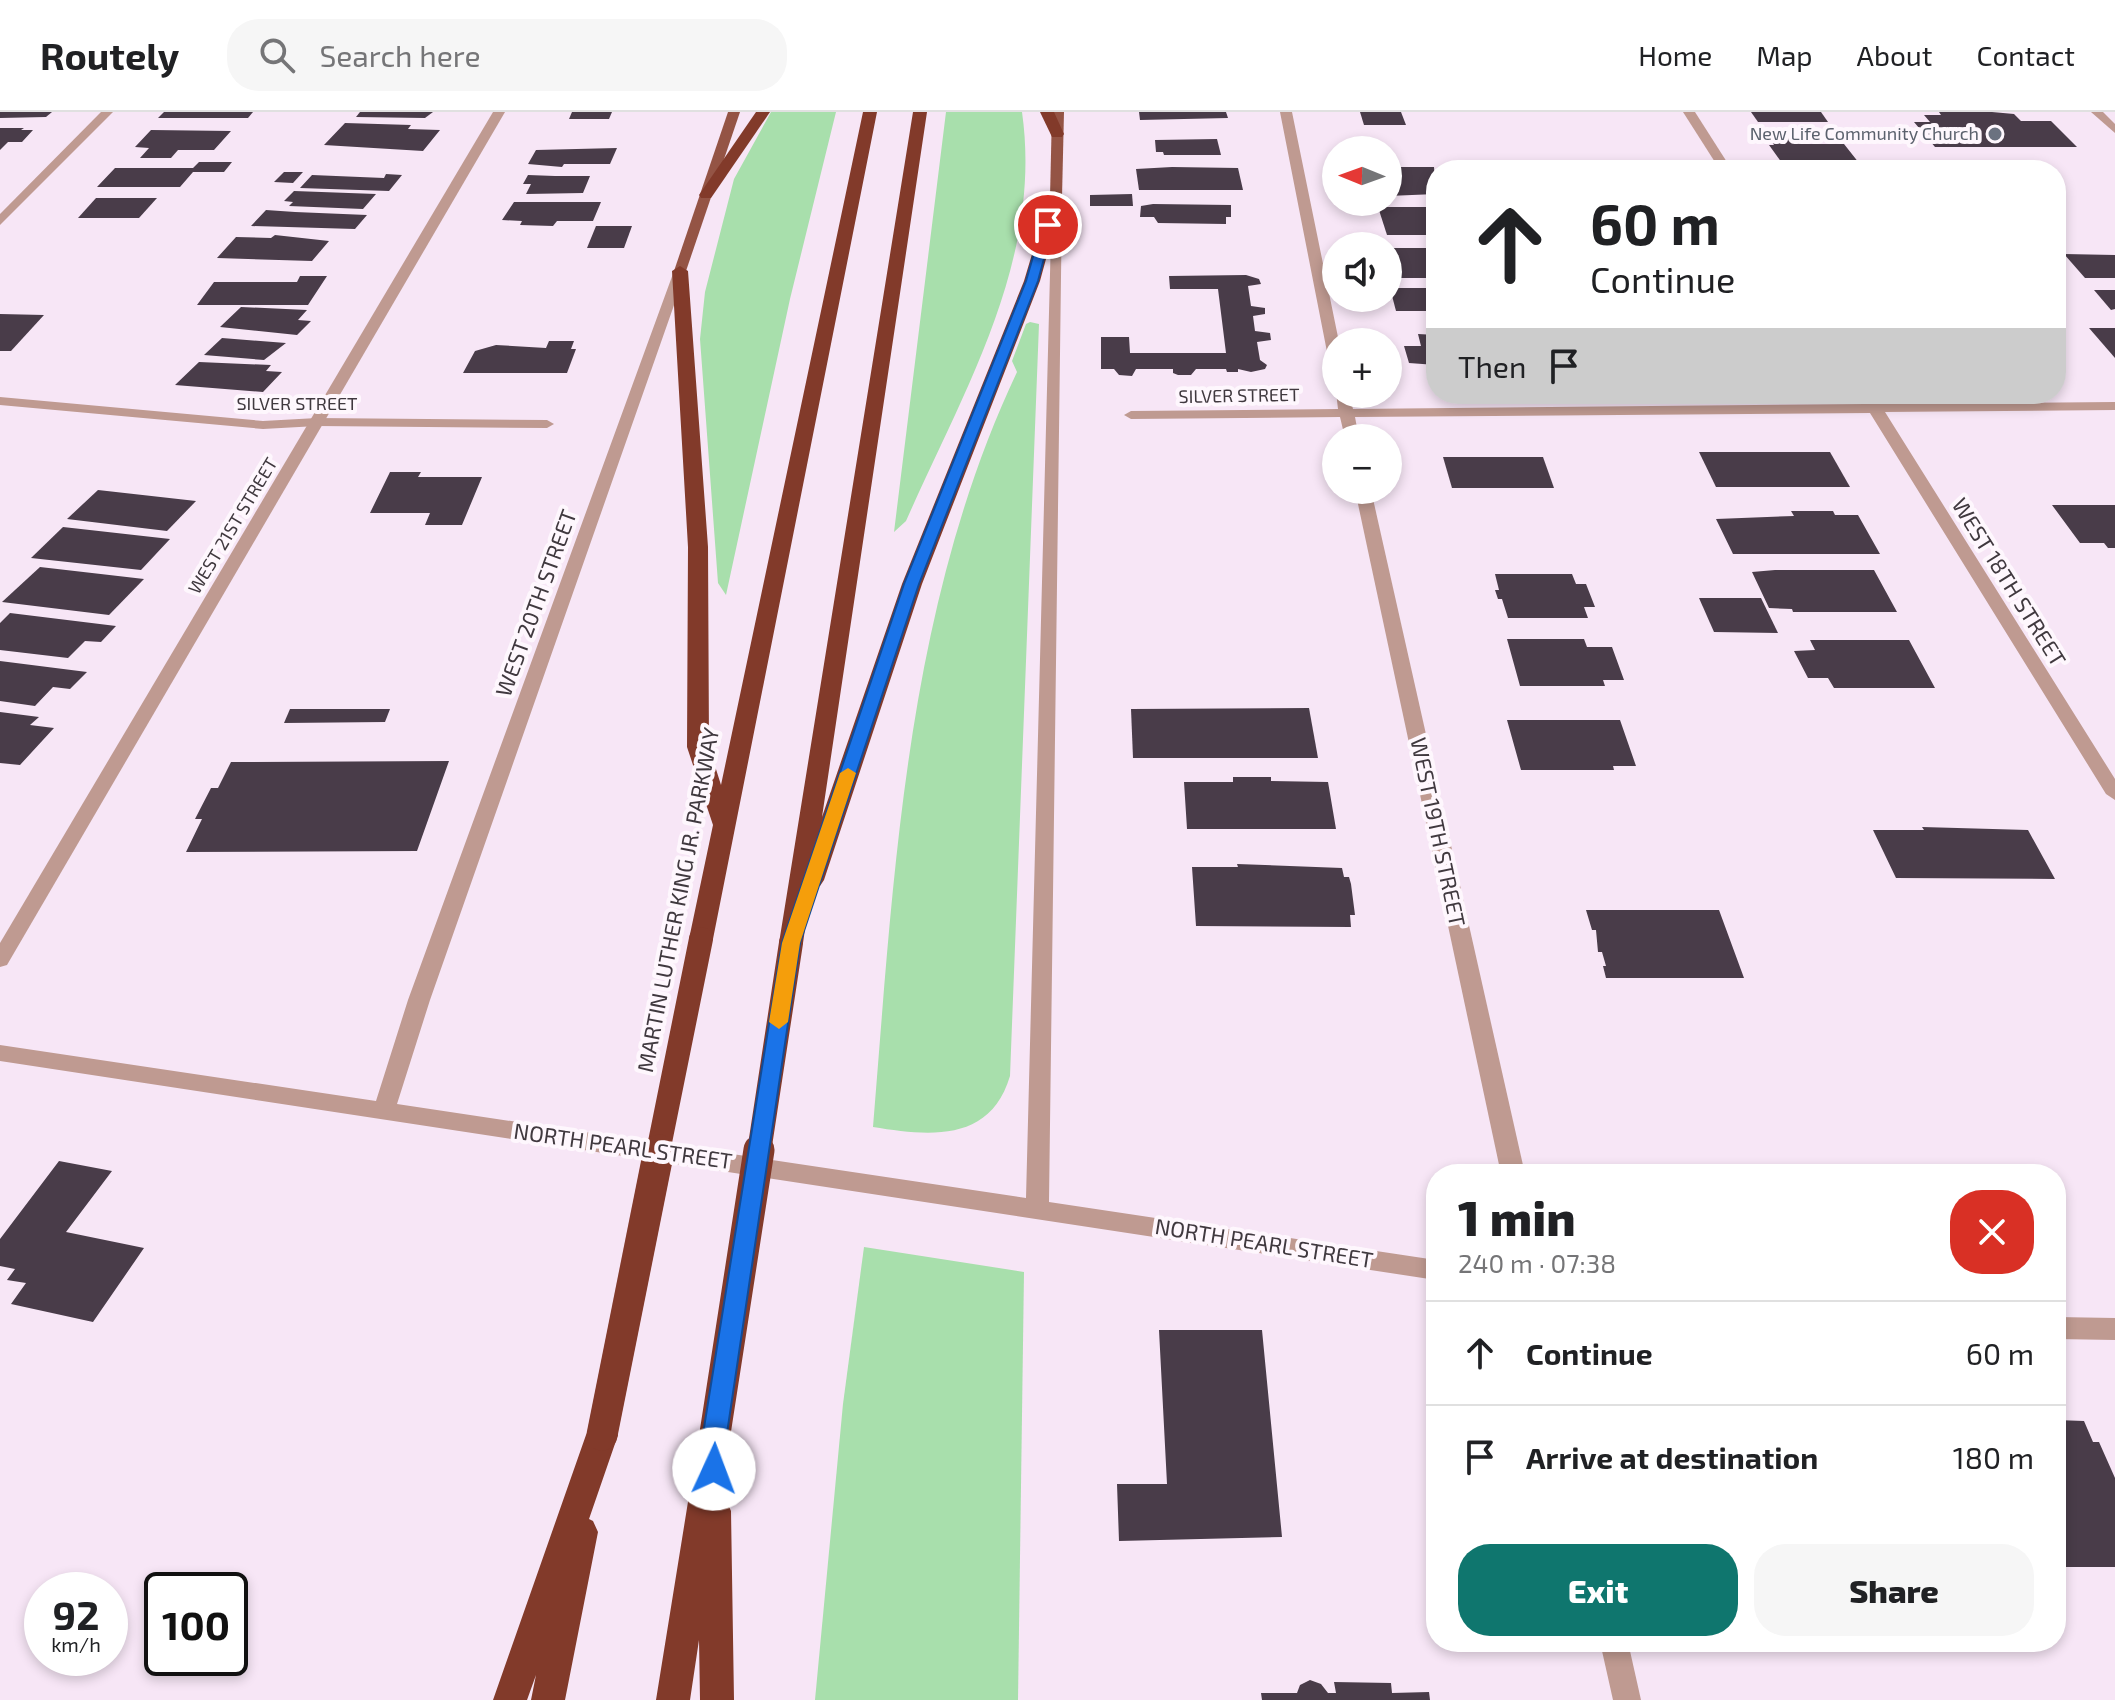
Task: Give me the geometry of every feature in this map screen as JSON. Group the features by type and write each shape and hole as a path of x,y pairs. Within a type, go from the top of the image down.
{"highway":[{"path":"706,195 763,112"},
{"name":"MARTIN LUTHER KING JR. PARKWAY","path":"548,1700 722,824 870,112"},
{"path":"673,1700 920,112"},
{"path":"1047,112 1057,134"},
{"path":"791,943 912,584 1032,281 1056,197"},
{"path":"680,271 698,547 698,747 722,824"},
{"path":"510,1700 602,1435"},
{"path":"714,1440 717,1700"}],"main road":[{"name":"WEST 20TH STREET","path":"680,271 734,112"},
{"path":"1056,197 1058,112"}],"street":[{"path":"0,221 107,112"},
{"name":"WEST 21ST STREET","path":"0,960 499,112"},
{"path":"1286,112 1329,328"},
{"path":"1689,112 1720,160"},
{"path":"2097,112 2115,130"},
{"path":"1037,1208 1056,197"},
{"name":"WEST 20TH STREET","path":"384,1110 424,985 680,271"},
{"name":"SILVER STREET","path":"0,401 263,425 317,422 547,424"},
{"name":"SILVER STREET","path":"1131,415 1727,404"},
{"name":"WEST 18TH STREET","path":"1872,404 2115,794"},
{"name":"SILVER STREET","path":"2017,404 2115,406"},
{"path":"1345,408 1349,424"},
{"name":"WEST 19TH STREET","path":"1366,504 1511,1164"},
{"name":"NORTH PEARL STREET","path":"0,1053 1426,1268"},
{"path":"2066,1328 2115,1329"},
{"path":"1616,1652 1627,1700"}],"green space":[{"path":"771,112 836,112 790,299 726,595 718,583 700,339 705,292 734,179"},
{"path":"946,112 1022,112 1025,167 1021,220 1010,272 974,373 906,521 894,532"},
{"path":"1026,324 1039,324 1010,1076 1001,1098 988,1114 973,1124 936,1132 873,1127 899,838 911,742 928,647 951,553 980,461 1017,372 1012,361"},
{"path":"864,1247 1024,1272 1018,1700 815,1700 843,1404"}],"building":[{"path":"0,112 52,112 46,117 0,118"},
{"path":"164,112 253,112 248,118 158,118"},
{"path":"360,112 433,112 425,118 356,117"},
{"path":"572,112 612,112 609,119 569,119"},
{"path":"1139,112 1226,112 1228,118 1140,120"},
{"path":"1360,112 1401,112 1406,125 1364,125"},
{"path":"1751,112 1821,112 1828,122 1758,122"},
{"name":"New Life Community Church","path":"1939,112 1992,112 2014,114 2021,121 2051,121 2077,147 1935,147 1914,122 1930,122 1924,115 1941,115"},
{"path":"345,123 411,125 408,129 440,130 423,151 324,145"},
{"path":"0,128 33,130 22,142 8,142 0,150"},
{"path":"151,130 231,131 214,150 178,150 171,158 140,158 149,148 135,147"},
{"path":"1769,137 1798,137 1803,144 1844,144 1857,160 1780,160 1769,145 1774,145"},
{"path":"1217,139 1221,155 1164,155 1163,152 1156,152 1155,140"},
{"path":"617,148 610,164 564,164 562,167 528,164 536,150"},
{"path":"199,162 232,162 224,172 193,172 180,187 97,187 115,168 193,168"},
{"path":"1402,167 1426,167 1426,194 1402,195"},
{"path":"1238,168 1243,190 1139,190 1136,169"},
{"path":"284,172 303,172 293,183 274,182"},
{"path":"386,174 402,175 389,191 300,188 312,175 384,178"},
{"path":"528,175 590,176 583,193 526,194 531,184 523,184"},
{"path":"294,191 376,194 363,209 289,206 293,202 284,201"},
{"path":"1132,194 1133,206 1090,206 1090,195"},
{"path":"96,198 157,198 139,218 78,218"},
{"path":"514,202 601,202 593,221 557,221 553,226 520,225 522,221 502,220"},
{"path":"1231,205 1231,217 1226,217 1226,224 1158,223 1154,217 1140,217 1141,206"},
{"path":"1402,207 1426,207 1426,235 1386,232 1381,216 1402,216"},
{"path":"266,210 367,215 355,229 251,226"},
{"path":"596,226 632,226 624,248 587,248"},
{"path":"275,235 329,241 312,261 217,258 236,237 271,238"},
{"path":"1402,248 1426,248 1426,278 1402,278"},
{"path":"2066,254 2115,255 2115,278 2085,278"},
{"path":"1246,275 1259,279 1261,284 1248,286 1251,306 1265,308 1265,314 1253,316 1255,331 1270,333 1271,340 1257,342 1260,360 1267,365 1265,369 1227,372 1226,369 1196,369 1191,375 1178,375 1173,373 1173,369 1136,369 1132,376 1119,375 1114,369 1101,369 1101,337 1129,337 1130,353 1226,353 1218,289 1170,289 1169,276"},
{"path":"300,276 327,276 308,305 197,305 214,282 297,282"},
{"path":"1402,288 1426,288 1426,311 1402,311"},
{"path":"2094,290 2115,290 2115,309 2111,310"},
{"path":"241,307 307,310 298,320 311,321 297,335 220,327"},
{"path":"0,314 44,315 11,351 0,351"},
{"path":"2089,328 2115,328 2115,358"},
{"path":"1418,334 1426,334 1426,364 1409,363 1404,346 1421,346"},
{"path":"222,338 286,343 264,360 204,355"},
{"path":"549,341 574,341 571,349 576,349 567,373 463,373 475,351 496,345 546,348"},
{"path":"199,362 271,365 266,371 282,372 263,392 175,385"},
{"path":"1699,452 1830,452 1850,487 1716,487"},
{"path":"1443,457 1543,457 1554,488 1452,488"},
{"path":"390,472 421,472 418,477 482,477 462,525 425,525 430,513 370,513"},
{"path":"98,490 196,501 167,531 67,519"},
{"path":"2052,505 2115,505 2115,548 2108,548 2104,543 2080,543"},
{"path":"1791,511 1833,511 1835,515 1858,515 1880,554 1733,554 1716,519 1794,516"},
{"path":"63,527 170,539 141,570 31,558"},
{"path":"40,567 144,579 109,615 2,602"},
{"path":"1874,570 1897,612 1793,612 1792,609 1769,608 1752,572"},
{"path":"1495,574 1572,574 1576,584 1586,584 1595,607 1584,607 1588,618 1508,618 1502,599 1498,599 1495,590 1499,590"},
{"path":"1699,598 1761,598 1778,633 1714,632"},
{"path":"10,613 116,626 101,642 85,641 68,658 0,650 0,623"},
{"path":"1507,639 1584,639 1587,647 1612,647 1624,680 1603,680 1605,686 1520,686"},
{"path":"1810,640 1909,640 1935,688 1834,688 1828,678 1808,678 1794,651 1815,650"},
{"path":"0,661 87,672 70,689 53,687 35,706 0,701"},
{"path":"1309,708 1318,758 1133,758 1131,709"},
{"path":"290,709 390,709 385,722 284,723"},
{"path":"0,712 39,717 30,725 54,728 20,765 0,763"},
{"path":"1507,720 1620,720 1636,766 1613,766 1614,770 1521,770"},
{"path":"449,761 417,851 186,852 202,819 195,819 211,788 218,788 231,762"},
{"path":"1233,777 1328,782 1336,829 1187,829 1184,782 1233,782"},
{"path":"1922,827 2028,830 2055,879 1896,878 1873,830 1924,830"},
{"path":"1237,864 1342,868 1344,877 1349,877 1351,884 1355,915 1350,915 1351,927 1196,926 1192,867 1238,867"},
{"path":"1586,910 1719,910 1744,978 1606,978 1602,952 1598,952 1596,930 1592,930"},
{"path":"59,1161 112,1171 66,1232 144,1248 93,1322 11,1304 26,1283 7,1280 15,1269 0,1266 0,1239"},
{"path":"1159,1330 1262,1330 1282,1537 1119,1541 1117,1484 1167,1484"},
{"path":"2066,1420 2084,1421 2093,1442 2099,1442 2115,1478 2115,1567 2066,1567"},
{"path":"1310,1680 1321,1684 1328,1693 1336,1693 1334,1682 1391,1683 1392,1693 1429,1692 1430,1700 1262,1700 1261,1693 1297,1693 1300,1685"}],"slow traffic":[{"path":"779,1022 791,943 848,773"}],"place":[{"name":"New Life Community Church","path":"1995,134"}],"route":[{"path":"714,1469 714,1440 791,943 934,521 1032,281 1048,225"}]}
